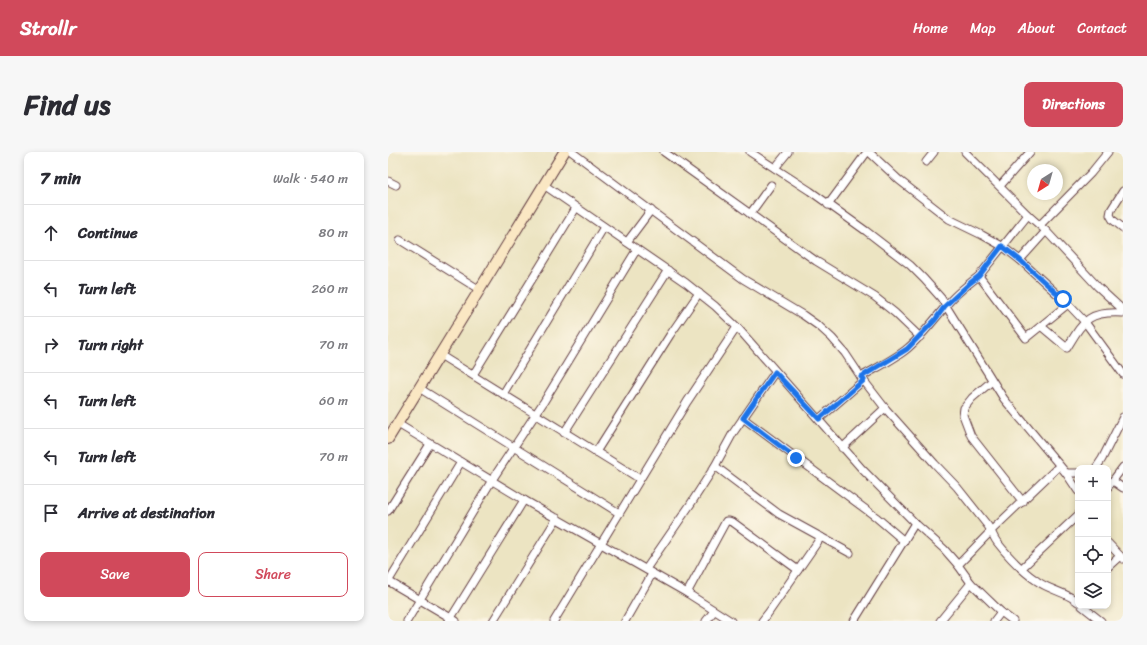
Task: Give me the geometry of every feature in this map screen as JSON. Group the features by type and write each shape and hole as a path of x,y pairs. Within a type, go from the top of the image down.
{"street":[{"path":"388,439 564,152"},
{"path":"572,152 751,284 820,327 845,353 885,408 957,487 992,530 996,541 1037,582 1075,598"},
{"path":"664,152 816,261 875,297 920,337"},
{"path":"750,152 866,231 910,265 932,287 941,298 992,381 1018,418 1066,473 1075,486"},
{"path":"775,168 788,152"},
{"path":"828,205 868,152 899,180 949,219 1002,246 1020,260 1068,304 1085,322 1123,374"},
{"path":"926,162 934,152"},
{"path":"966,152 1028,215 1046,231 1123,312"},
{"path":"1000,186 1030,152"},
{"path":"1040,225 1091,173 1108,152"},
{"path":"388,181 396,186"},
{"path":"544,185 668,270 715,306 737,327 775,372 819,419 842,448 915,523 944,550 958,565 971,583 1001,612 1013,621"},
{"path":"750,214 771,185"},
{"path":"1123,191 1111,210 1110,215 1113,220 1123,228"},
{"path":"473,375 576,208"},
{"path":"627,242 651,210"},
{"path":"819,419 863,378 907,349 920,337 945,306 979,276 1028,215"},
{"path":"503,394 604,227"},
{"path":"1020,260 1046,231"},
{"path":"400,240 480,290"},
{"path":"407,621 492,480 536,414 637,249"},
{"path":"564,433 668,270"},
{"path":"979,276 1002,304 1025,337 1028,337 1042,327 1068,304"},
{"path":"596,452 670,335 699,293"},
{"path":"1042,327 1066,349 1085,322 1092,316 1123,312"},
{"path":"554,621 687,402 737,327"},
{"path":"440,355 640,480"},
{"path":"646,569 715,466 732,432 775,372"},
{"path":"992,381 972,398 964,408 963,415 971,436 1023,502"},
{"path":"419,388 619,513"},
{"path":"842,448 885,408"},
{"path":"1099,465 1123,417"},
{"path":"743,418 876,517 904,541"},
{"path":"398,424 524,500 687,593 731,621"},
{"path":"388,510 430,444"},
{"path":"461,462 388,581 452,620 524,500"},
{"path":"715,466 779,514 850,553"},
{"path":"958,565 1059,466"},
{"path":"1111,483 1123,467"},
{"path":"1066,473 1075,474"},
{"path":"1113,481 1123,488"},
{"path":"493,621 557,518"},
{"path":"1022,568 1075,518"},
{"path":"687,593 726,521 734,523 798,570"},
{"path":"854,621 915,523"},
{"path":"762,621 822,537"},
{"path":"1111,546 1122,557 1111,565"},
{"path":"625,621 652,574"},
{"path":"940,621 971,583"},
{"path":"1086,609 1101,621"},
{"path":"706,621 714,610"},
{"path":"994,621 1001,612"}],"route":[{"path":"796,458 743,418 775,372 819,419 864,380 861,377 880,364 907,349 920,337 945,306 979,276 1002,246 1020,260 1063,299"}]}
